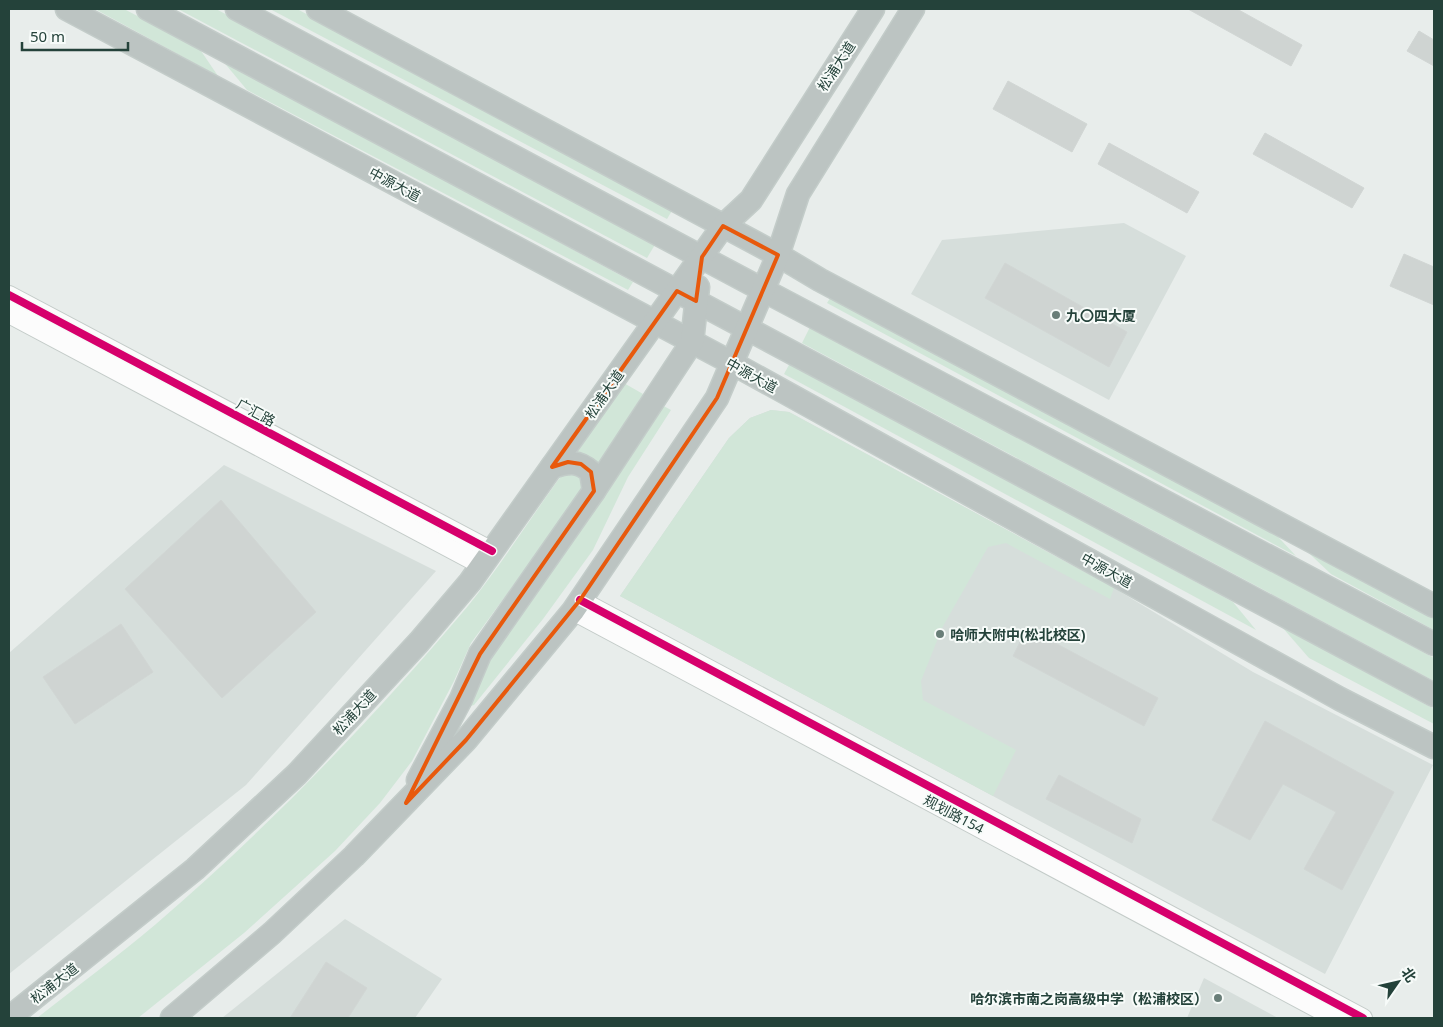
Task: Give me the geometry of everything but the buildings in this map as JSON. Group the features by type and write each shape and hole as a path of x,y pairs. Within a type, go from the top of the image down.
{"highway":[{"name":"中源大道","path":"67,9 732,363 1340,699 1434,747"},
{"path":"148,9 1434,696"},
{"path":"237,9 763,290 1434,644"},
{"path":"318,9 778,255 829,285 1434,606"},
{"name":"松浦大道","path":"9,1018 195,869 297,774 418,642 470,582 655,322 687,296 702,257 723,226 751,200 873,9"},
{"path":"172,1018 272,932 354,856 406,803 466,740 576,606 717,398 778,255 798,194 913,9"},
{"path":"406,803 461,699 480,654 594,491 692,342 687,296"},
{"path":"552,467 568,462 581,464 591,472 594,491"}],"street":[{"name":"广汇路","path":"9,295 487,558"},
{"path":"9,314 487,558"},
{"path":"576,606 1363,1018"},
{"name":"规划路154","path":"576,606 1335,1018"}],"highlighted area":[{"path":"723,226 778,255 717,398 580,600 466,740 406,803 480,654 594,491 591,472 581,464 568,462 552,467 677,291 696,301 702,257"}],"shaded area":[{"path":"1124,223 1186,256 1109,400 911,294 942,240"},
{"name":"哈师大附中(松北校区)","path":"771,410 789,412 1114,588 1253,672 1433,765 1325,974 620,596 729,438 750,418"},
{"path":"224,465 436,571 246,785 9,974 9,653"},
{"path":"345,919 442,979 415,1018 222,1018"},
{"name":"哈尔滨市南之岗高级中学（松浦校区）","path":"1204,978 1278,1018 1187,1018"}],"green space":[{"path":"95,9 124,9 199,48 218,76"},
{"path":"178,9 216,9 656,243 647,258"},
{"path":"270,9 297,9 673,209 667,219"},
{"path":"222,60 633,282 628,290 247,90"},
{"path":"832,295 1266,524 1296,556 827,303"},
{"path":"811,325 1434,658 1434,681 802,343"},
{"path":"790,363 1233,602 1256,630 784,374"},
{"path":"622,382 643,394 597,467 577,453"},
{"path":"658,403 671,410 628,477 593,550 543,619 474,705 467,707 476,668"},
{"path":"771,410 789,412 1114,588 1110,599 1006,543 988,547 942,628 921,681 923,700 1016,750 993,796 620,596 729,438 750,418"},
{"path":"566,471 581,476 584,482 581,493 471,643 454,681 412,761 380,803 335,851 244,933 138,1018 37,1018 156,924 198,887 279,811 357,731 468,606"},
{"path":"1294,539 1434,615 1434,630 1331,574"},
{"path":"1282,627 1434,709 1434,724 1309,658"}],"cycle path":[{"path":"9,295 492,551"},
{"path":"580,600 1363,1018"}],"place":[{"name":"九〇四大厦","path":"1056,315"},
{"name":"哈师大附中(松北校区)","path":"940,634"},
{"name":"哈尔滨市南之岗高级中学（松浦校区）","path":"1218,998"}]}
